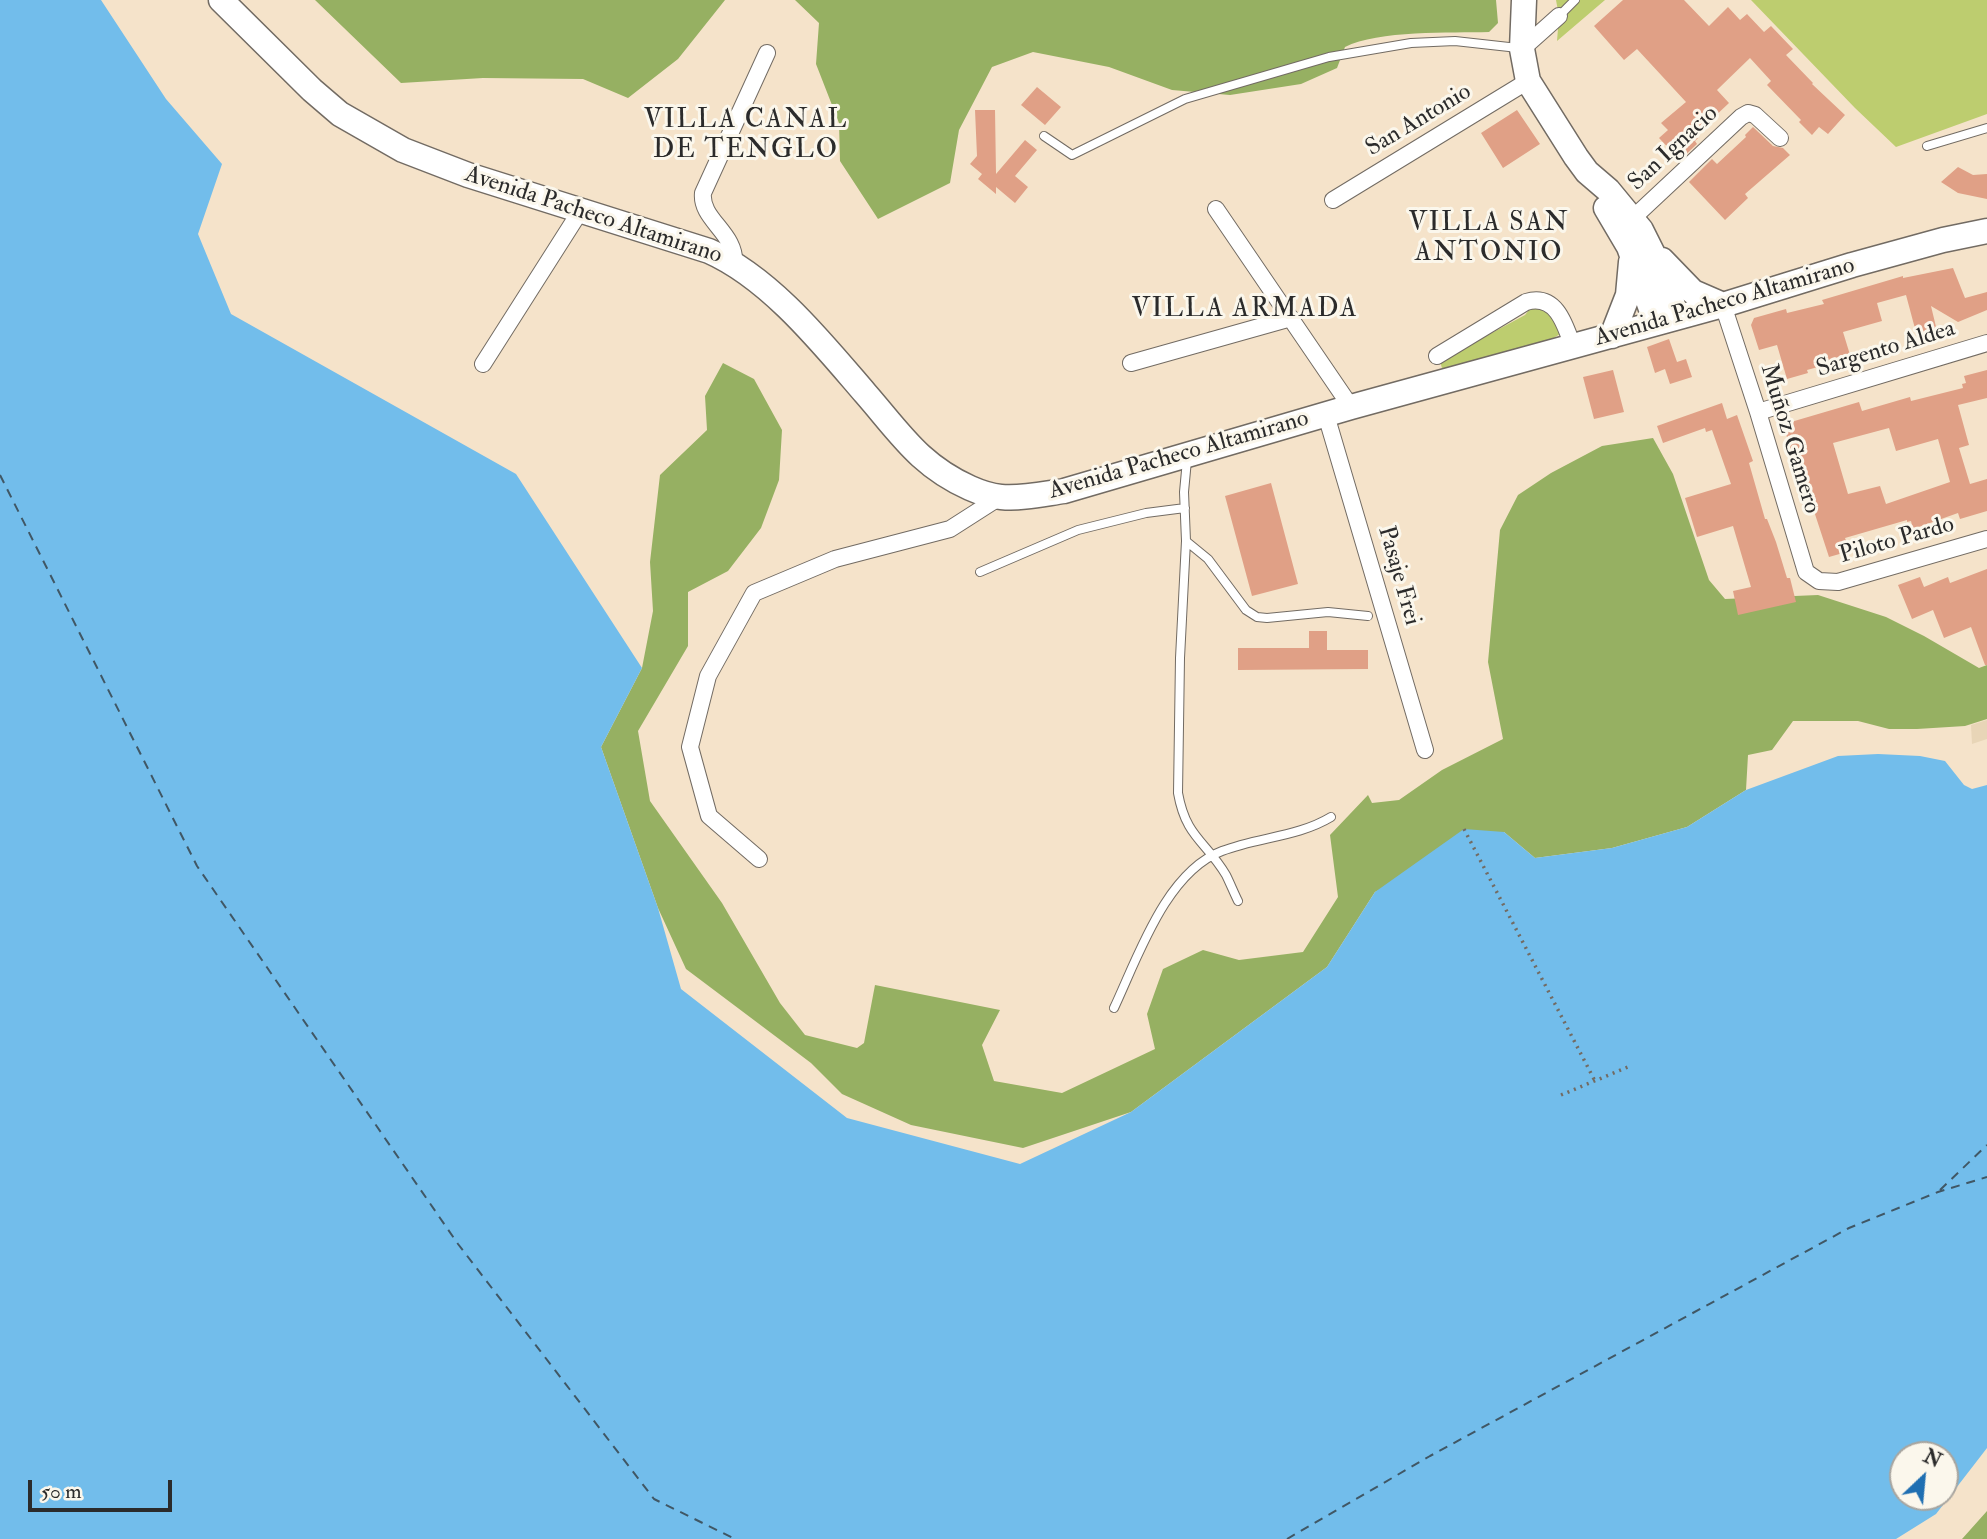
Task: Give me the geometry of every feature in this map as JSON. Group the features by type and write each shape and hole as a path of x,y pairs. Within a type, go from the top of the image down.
{"main road":[{"name":"Avenida Pacheco Altamirano","path":"220,0 312,90 340,114 372,134 435,163 709,251 734,264 768,290 799,320 921,458 960,483 1000,497 1064,491 1351,407 1723,305 1942,240 1987,231"},
{"path":"1524,0 1522,49 1528,81 1587,172 1599,198 1660,268 1667,320"},
{"path":"1587,172 1632,219 1639,245 1632,266 1628,295 1612,336"},
{"path":"1639,245 1686,286 1702,297 1723,305"}],"street":[{"path":"1522,49 1559,16"},
{"path":"734,264 734,249 704,206 703,192 767,53"},
{"name":"San Antonio","path":"1333,200 1528,81"},
{"name":"San Ignacio","path":"1632,219 1748,113 1755,115 1780,138"},
{"path":"1216,209 1351,407"},
{"path":"483,364 581,210"},
{"path":"1437,356 1535,299 1547,302 1556,309 1573,347"},
{"name":"Muñoz Gamero","path":"1723,305 1806,572 1819,581"},
{"path":"1131,363 1291,318"},
{"name":"Sargento Aldea","path":"1758,412 1987,343"},
{"name":"Pasaje Frei","path":"1326,415 1425,750"},
{"path":"759,859 709,816 690,747 708,676 754,593 835,559 950,529 1000,497"},
{"name":"Piloto Pardo","path":"1819,581 1838,582 1987,538"}],"lane":[{"path":"1559,16 1575,0"},
{"path":"1044,136 1072,155 1185,99 1329,57 1411,43 1455,40 1522,49"},
{"path":"1927,146 1987,128"},
{"path":"1187,456 1184,479 1186,541 1180,657 1178,793 1189,830 1226,875 1238,901"},
{"path":"980,572 1078,530 1146,513 1185,508"},
{"path":"1186,541 1208,559 1246,610 1257,617 1328,612 1368,616"},
{"path":"1114,1007 1156,920 1169,898 1196,865 1225,850 1295,832 1331,817"}],"path":[{"path":"1464,829 1595,1081"},
{"path":"1561,1095 1628,1067"}],"shaded area":[{"path":"1987,720 1987,739 1972,744 1971,725"}],"green space":[{"path":"315,0 725,0 678,59 628,98 583,79 483,78 401,83"},
{"path":"795,0 1496,0 1498,23 1489,32 1395,35 1359,42 1345,47 1337,68 1301,84 1230,95 1172,90 1109,67 1033,52 992,67 959,130 950,183 878,219 840,161 839,123 816,64 819,23"},
{"path":"1556,0 1605,0 1557,41 1559,16"},
{"path":"1751,0 1987,0 1987,114 1896,147"},
{"path":"1533,305 1545,305 1560,334 1552,339 1443,372 1440,361 1525,315"},
{"path":"723,363 754,379 782,430 779,480 761,528 728,571 688,592 688,646 638,731 650,801 722,903 780,1003 805,1035 857,1048 864,1043 875,985 1000,1010 982,1045 994,1081 1062,1093 1155,1049 1147,1014 1163,969 1203,950 1239,960 1303,952 1338,897 1330,835 1368,795 1372,803 1399,800 1442,770 1503,739 1488,662 1500,530 1518,495 1551,473 1602,446 1653,438 1673,474 1709,580 1725,599 1818,595 1886,617 1979,668 1987,665 1987,719 1965,726 1917,729 1889,729 1858,721 1793,721 1772,750 1748,755 1746,790 1687,827 1612,848 1535,858 1504,832 1375,892 1327,967 1131,1112 1023,1148 911,1125 842,1094 811,1063 686,969 658,908 601,747 642,668 653,611 650,562 660,475 707,430 705,396"},
{"path":"1987,1511 1987,1539 1962,1539"}],"water":[{"path":"0,0 101,0 166,99 222,164 198,234 231,314 516,474 642,668 601,747 658,908 681,989 847,1118 1020,1164 1131,1112 1327,967 1375,892 1464,829 1504,832 1535,858 1612,848 1687,827 1746,790 1838,756 1920,756 1945,761 1964,785 1972,789 1987,785 1987,1448 1959,1484 1959,1441 1889,1441 1889,1511 1938,1511 1896,1539 0,1539"}],"building":[{"path":"1623,0 1684,0 1709,26 1728,7 1740,20 1747,14 1764,32 1771,26 1793,49 1786,55 1845,115 1828,134 1819,127 1812,135 1767,85 1771,81 1750,58 1717,90 1729,103 1695,135 1698,138 1695,141 1697,144 1680,160 1659,138 1668,130 1661,123 1686,102 1637,49 1624,60 1594,26"},
{"path":"1037,87 1061,107 1045,125 1021,105"},
{"path":"975,110 995,110 996,174 1025,140 1037,150 1015,176 1028,187 1015,203 996,187 996,194 978,179 982,174 970,164 977,156"},
{"path":"1517,110 1540,144 1503,168 1481,133"},
{"path":"1753,127 1773,146 1783,148 1790,155 1745,194 1748,198 1725,220 1689,182 1712,159 1717,164"},
{"path":"1958,167 1973,175 1987,174 1987,199 1958,193 1941,182"},
{"path":"1953,268 1965,298 1987,292 1987,310 1958,322 1931,306 1937,331 1917,336 1906,295 1877,303 1882,321 1843,332 1851,358 1807,370 1808,373 1787,379 1777,345 1759,350 1751,325 1754,318 1786,309 1787,313 1824,304 1822,300 1903,276"},
{"path":"1669,339 1677,362 1686,359 1692,377 1670,384 1665,369 1655,373 1647,347"},
{"path":"1613,370 1624,412 1594,419 1583,377"},
{"path":"1987,370 1987,398 1958,405 1969,445 1959,448 1970,484 1987,479 1987,511 1960,519 1958,513 1913,529 1911,521 1907,520 1845,538 1850,551 1829,557 1812,505 1803,508 1792,467 1796,466 1785,431 1791,422 1859,402 1862,411 1910,397 1911,401 1963,388 1962,384 1966,383 1964,376","holes":["1889,428 1896,451 1938,439 1950,482 1886,504 1880,486 1848,494 1833,443"]},
{"path":"1722,403 1727,419 1737,415 1753,461 1749,463 1765,519 1776,542 1787,578 1790,578 1796,602 1738,615 1733,591 1751,587 1733,526 1697,537 1685,498 1731,484 1712,430 1706,432 1705,428 1663,443 1657,426"},
{"path":"1271,483 1298,584 1252,596 1225,496"},
{"path":"1987,569 1985,665 1971,627 1944,638 1933,610 1912,619 1898,585 1920,577 1924,587 1948,577 1950,583"},
{"path":"1309,631 1327,631 1327,650 1368,650 1368,669 1238,670 1238,648 1309,648"}],"ferry route":[{"path":"0,475 197,866 458,1244 654,1499 735,1539"},
{"path":"1940,1190 1987,1145"},
{"path":"1287,1539 1430,1456 1849,1228 1938,1192 1987,1177"}],"district":[{"name":"VILLA CANAL DE TENGLO","path":"746,136"},
{"name":"VILLA SAN ANTONIO","path":"1489,239"},
{"name":"VILLA ARMADA","path":"1245,310"}]}
